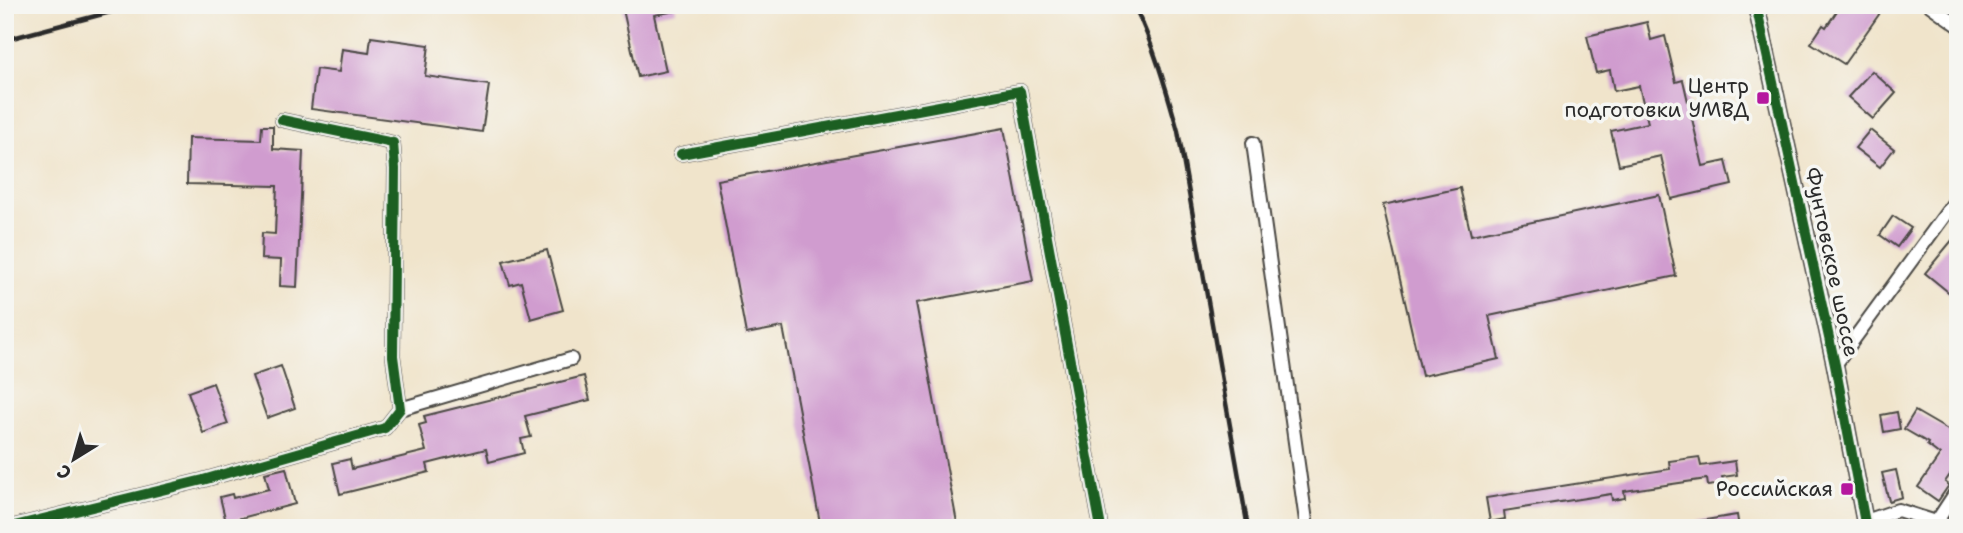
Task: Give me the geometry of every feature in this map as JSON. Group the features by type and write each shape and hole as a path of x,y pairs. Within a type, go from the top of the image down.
{"street":[{"name":"Фунтовское шоссе","path":"1756,5 1835,365 1866,524"},
{"path":"1930,5 1958,25"},
{"path":"681,154 1020,91 1101,528"},
{"path":"282,120 393,143 393,356 400,409"},
{"path":"1253,143 1307,528"},
{"path":"1835,365 1958,197"},
{"path":"6,528 203,480 386,428 400,409 571,359"},
{"path":"1937,521 1958,489"},
{"path":"1866,524 1898,510 1955,528"}],"building":[{"path":"622,5 675,5 676,11 654,15 666,71 638,77"},
{"path":"1841,5 1869,5 1880,13 1844,64 1811,43"},
{"path":"1647,22 1651,40 1665,36 1676,82 1683,80 1703,166 1726,161 1732,185 1671,199 1661,156 1619,165 1611,131 1648,123 1639,86 1614,91 1610,70 1596,73 1587,36"},
{"path":"371,37 429,45 425,76 489,85 482,132 311,109 316,69 339,72 342,49 369,53"},
{"path":"1872,71 1896,93 1873,119 1848,97"},
{"path":"262,126 273,126 273,149 303,151 297,287 280,286 281,260 261,259 262,233 275,234 277,186 187,184 188,138 261,140"},
{"path":"1004,128 1033,281 916,303 958,528 821,528 783,327 746,334 717,180"},
{"path":"1870,130 1894,149 1880,167 1855,148"},
{"path":"1460,188 1471,235 1659,195 1676,276 1489,316 1499,359 1422,376 1383,205"},
{"path":"1893,216 1911,228 1897,247 1880,235"},
{"path":"1958,233 1958,300 1925,273"},
{"path":"547,250 563,310 531,319 521,282 510,285 503,261"},
{"path":"281,366 295,408 267,418 252,376"},
{"path":"584,376 590,400 525,416 531,437 521,439 524,453 489,462 486,449 427,464 429,472 340,494 333,463 350,459 352,469 426,451 419,425 426,423 424,416"},
{"path":"213,383 228,424 203,433 188,392"},
{"path":"1915,411 1958,436 1958,463 1945,482 1949,485 1938,501 1918,487 1940,455 1927,445 1928,443 1904,429"},
{"path":"1897,412 1900,429 1884,432 1881,415"},
{"path":"1699,457 1701,466 1735,461 1737,475 1722,477 1724,484 1708,486 1707,479 1624,491 1625,498 1612,500 1611,494 1504,511 1505,519 1490,522 1486,498 1670,469 1669,461"},
{"path":"286,468 295,504 226,522 220,497 232,494 233,498 269,489 265,473"},
{"path":"1896,470 1902,497 1889,501 1882,473"},
{"path":"1737,515 1739,528 1700,528 1699,521"}],"railway":[{"path":"5,40 137,5"},
{"path":"1134,5 1154,52 1178,131 1248,528"}],"cycle path":[{"path":"1756,5 1835,365 1866,528"},
{"path":"681,154 1020,91 1101,528"},
{"path":"6,528 203,480 385,428 400,409 393,356 393,143 282,120"}],"place":[{"name":"Центр подготовки УМВД","path":"1763,98"},
{"name":"Российская","path":"1847,489"}]}
